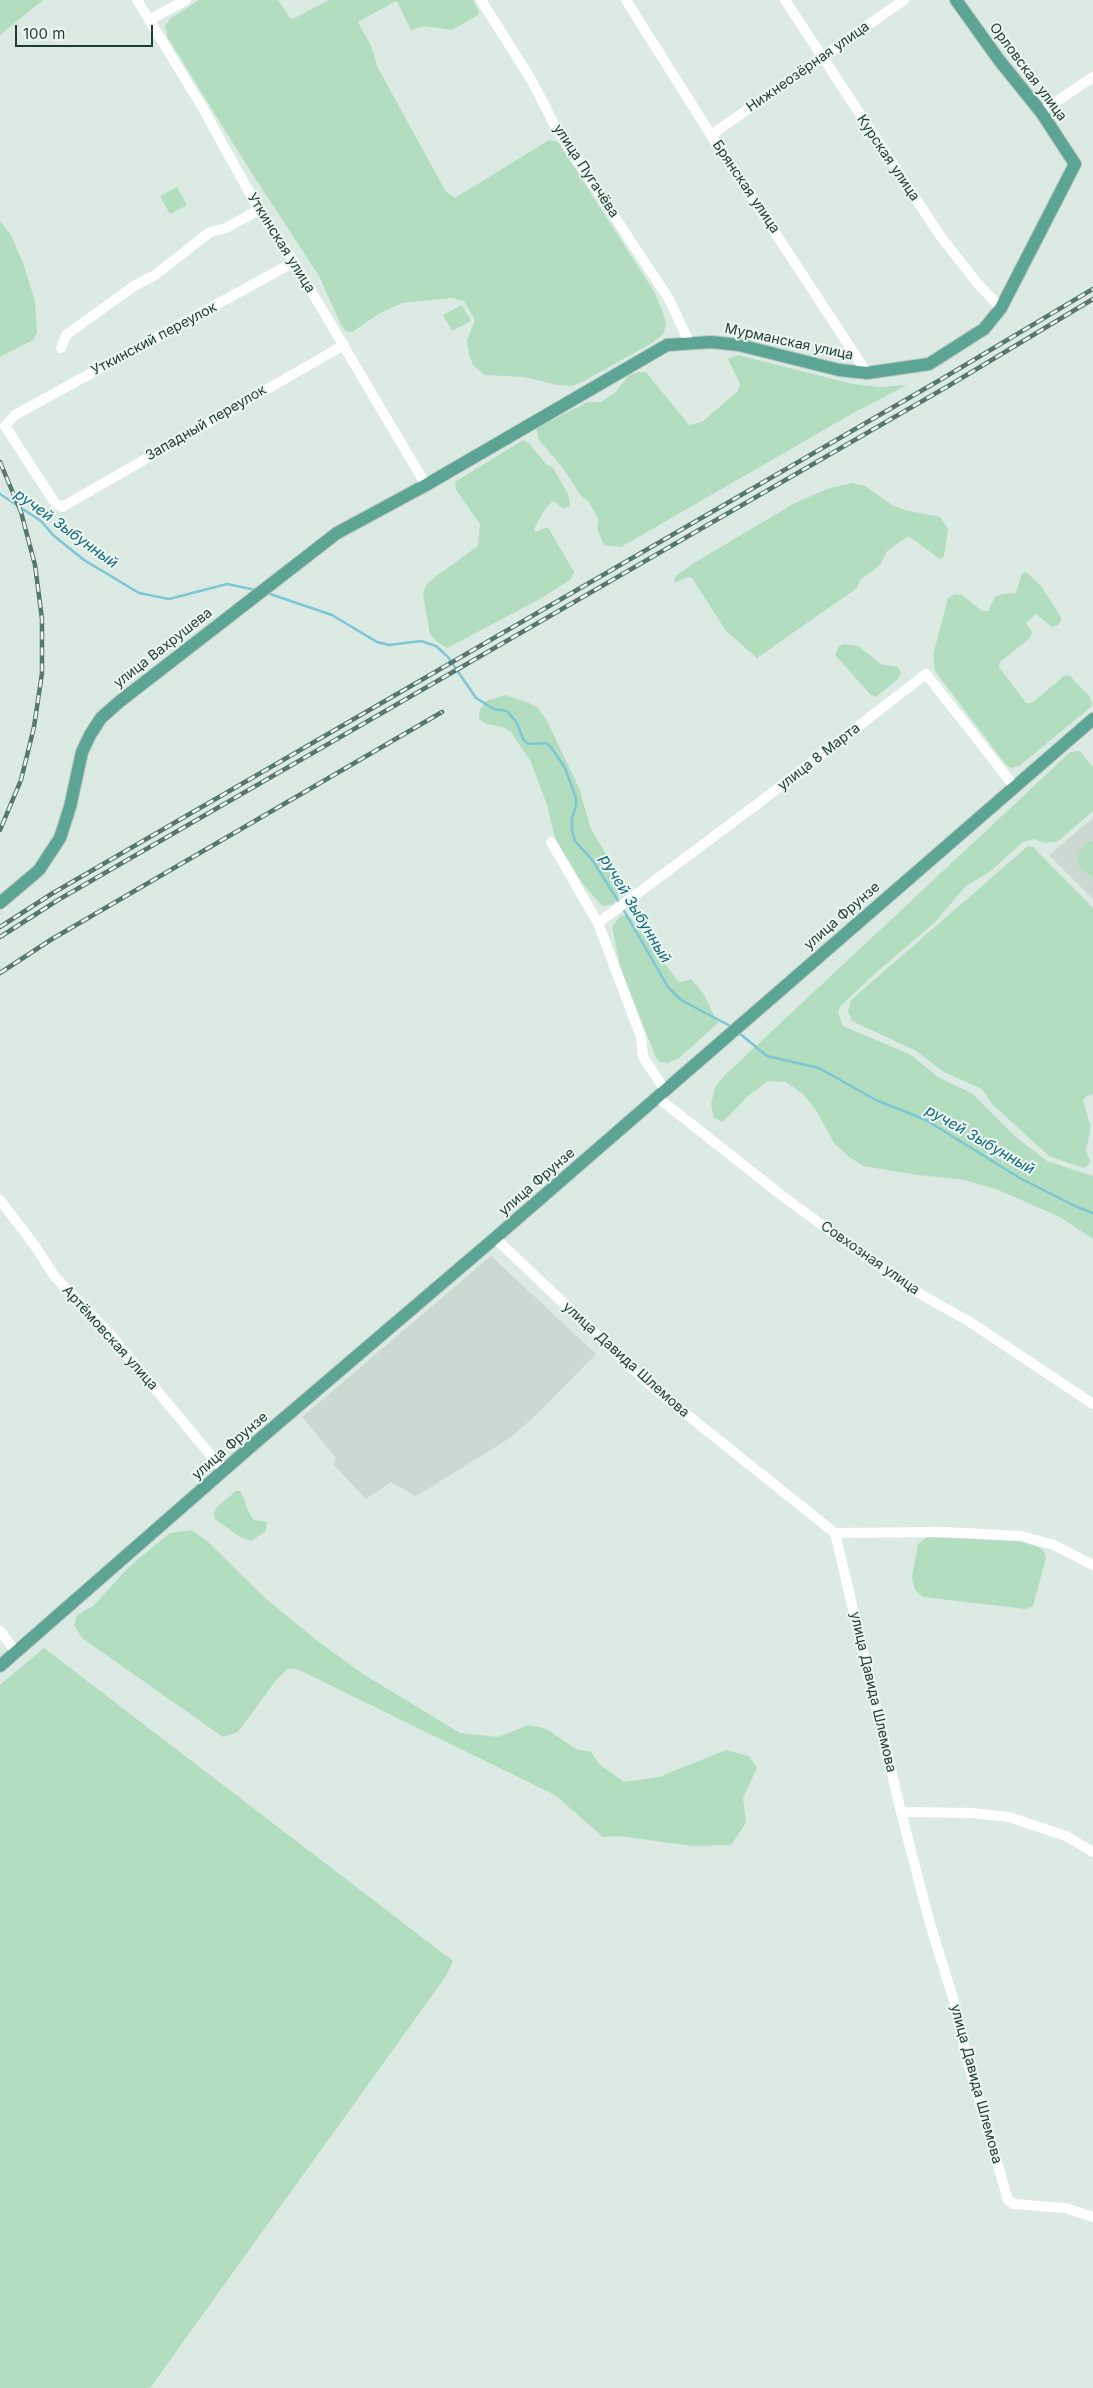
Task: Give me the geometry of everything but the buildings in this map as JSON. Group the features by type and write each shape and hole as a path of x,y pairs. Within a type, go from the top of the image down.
{"main road":[{"name":"Орловская улица","path":"956,0 999,60 1041,112 1075,164"},
{"name":"Мурманская улица","path":"426,485 666,346 689,342 711,342 739,346 839,370 867,373 929,364 984,328 1001,308 1075,164"},
{"name":"улица Вахрушева","path":"0,903 39,870 60,838 70,807 82,752 101,718 118,702 337,533 426,485"},
{"name":"улица Фрунзе","path":"0,1666 1093,719"}],"street":[{"name":"Уткинская улица","path":"137,0 202,105 260,210 294,262 426,485"},
{"path":"149,20 186,0"},
{"name":"улица Пугачёва","path":"481,0 532,81 556,128 669,299 689,342"},
{"name":"Брянская улица","path":"626,0 711,135 867,373"},
{"name":"Курская улица","path":"785,0 939,234 978,283 1001,308"},
{"name":"Нижнеозёрная улица","path":"711,135 904,0"},
{"path":"1041,112 1093,77"},
{"path":"61,348 66,335 134,286 156,275 210,232 226,228 260,210"},
{"name":"Уткинский переулок","path":"69,504 62,507 55,502 5,426 15,416 294,262"},
{"name":"Западный переулок","path":"69,504 132,465 344,345"},
{"name":"улица 8 Марта","path":"598,923 760,802 926,674 1014,786"},
{"path":"551,842 598,923 641,1036 643,1057 661,1093"},
{"name":"Совхозная улица","path":"661,1093 784,1198 906,1286 970,1322 1093,1404"},
{"name":"Артёмовская улица","path":"0,1200 35,1246 55,1277 108,1332 224,1472"},
{"name":"улица Давида Шлемова","path":"495,1238 651,1386 835,1533 901,1812 930,1924 954,2001 967,2059 1008,2200 1014,2204 1065,2208 1093,2217"},
{"path":"835,1533 944,1532 1021,1536 1054,1545 1093,1565"},
{"path":"0,1631 16,1652"},
{"path":"901,1812 972,1813 1009,1817 1066,1836 1093,1852"}],"shaded area":[{"path":"1093,818 1093,899 1049,855"},
{"path":"491,1256 596,1354 537,1414 510,1438 416,1496 391,1482 366,1499 333,1464 336,1458 302,1417"}],"green space":[{"path":"0,0 43,0 0,35"},
{"path":"199,0 278,0 290,18 293,19 329,0 473,0 479,12 478,15 452,30 424,26 411,30 397,2 358,22 371,46 378,68 446,192 455,198 549,140 558,142 655,293 666,325 663,334 652,343 572,386 558,385 524,377 485,375 473,365 469,355 467,340 475,320 464,301 451,298 402,303 380,313 352,332 346,331 341,325 319,276 244,161 168,38 165,26 170,19"},
{"path":"177,187 187,205 170,214 160,196"},
{"path":"0,221 11,235 23,263 35,301 37,333 33,340 0,357"},
{"path":"462,305 471,321 452,331 443,315"},
{"path":"738,355 853,384 880,387 907,385 855,412 621,547 604,545 597,529 599,520 588,501 581,496 563,468 539,440 536,428 588,402 601,402 615,393 629,375 639,372 646,372 689,425 702,422 738,391 740,384 728,359"},
{"path":"523,440 530,444 546,464 553,468 568,494 569,507 563,508 553,501 545,509 534,529 536,532 547,527 549,529 574,572 573,575 571,579 540,599 447,648 437,642 430,634 423,594 426,585 435,577 478,546 480,524 456,490 455,482"},
{"path":"852,483 865,486 892,505 905,510 940,517 948,529 944,556 941,559 937,557 910,537 907,537 887,551 880,565 860,580 857,588 757,658 726,631 692,578 688,577 674,583 676,576 694,563 795,503 827,489"},
{"path":"1026,572 1041,586 1062,619 1058,625 1052,627 1036,614 1026,623 1032,632 1030,638 1000,662 999,667 1026,703 1032,703 1065,675 1070,676 1090,697 1092,704 1091,707 1019,766 1011,768 1006,765 935,671 933,655 948,598 955,594 962,595 982,611 988,611 995,597 1002,594 1016,593 1022,573"},
{"path":"844,644 858,646 881,664 898,667 901,674 897,680 876,697 871,695 835,655 839,646"},
{"path":"505,695 538,708 547,721 579,788 591,829 618,874 619,898 613,904 602,906 582,883 555,838 547,805 531,762 511,732 503,727 486,724 479,719 480,709 486,701"},
{"path":"1080,751 1093,767 1093,811 1057,842 1045,843 1033,839 1023,842 991,871 966,886 935,922 871,977 840,1007 838,1013 843,1026 911,1055 938,1077 973,1094 1017,1138 1047,1161 1093,1176 1093,1239 1060,1217 996,1189 960,1179 917,1175 863,1166 849,1157 834,1143 816,1110 803,1094 786,1082 768,1081 747,1097 723,1122 714,1118 711,1104 715,1087 726,1074 1066,756 1071,752"},
{"path":"1089,841 1093,841 1093,879 1081,868 1078,859 1079,852"},
{"path":"1028,846 1033,847 1093,908 1093,1094 1085,1097 1083,1101 1091,1127 1086,1151 1090,1161 1089,1165 1083,1168 1049,1156 992,1104 982,1089 944,1072 916,1051 852,1021 848,1011 851,1000"},
{"path":"621,915 630,917 678,981 691,979 703,993 718,1023 679,1058 668,1063 660,1062 656,1058 620,966 612,927"},
{"path":"236,1491 240,1491 254,1520 267,1522 266,1531 251,1541 240,1537 215,1519 214,1513 217,1507"},
{"path":"192,1530 208,1542 266,1599 319,1642 363,1674 460,1733 498,1737 529,1725 539,1727 548,1730 576,1749 591,1752 599,1764 624,1782 659,1777 726,1750 749,1756 757,1768 743,1798 746,1823 731,1845 693,1846 618,1836 603,1837 555,1795 297,1669 288,1669 277,1679 238,1732 223,1737 82,1638 74,1625 77,1615 93,1606 130,1566 170,1533"},
{"path":"927,1537 1020,1541 1040,1548 1045,1553 1046,1558 1033,1606 1026,1609 923,1597 915,1590 912,1577 918,1544"},
{"path":"44,1648 453,1961 446,1976 150,2388 0,2388 0,1685"}],"waterway":[{"name":"ручей Зыбунный","path":"0,494 41,521 53,535 84,560 139,593 169,599 227,584 256,590"},
{"name":"ручей Зыбунный","path":"267,593 332,615 377,642 389,645 421,641 436,646 448,657 476,698 494,709 507,711 517,723 523,739 528,744 546,743 551,747 565,768 576,798 576,806 572,818 572,830 575,841 593,861 620,904"},
{"name":"ручей Зыбунный","path":"623,909 668,987 681,1000 732,1027"},
{"name":"ручей Зыбунный","path":"739,1033 767,1056 819,1068 876,1100 926,1120 1018,1177 1077,1207 1093,1213"}],"railway":[{"path":"0,927 53,893 940,380 1093,289"},
{"path":"0,937 58,900 950,385 1093,299"},
{"path":"0,462 21,512 35,565 42,619 42,673 34,727 21,780 0,830"},
{"path":"0,973 52,939 442,712"}]}
